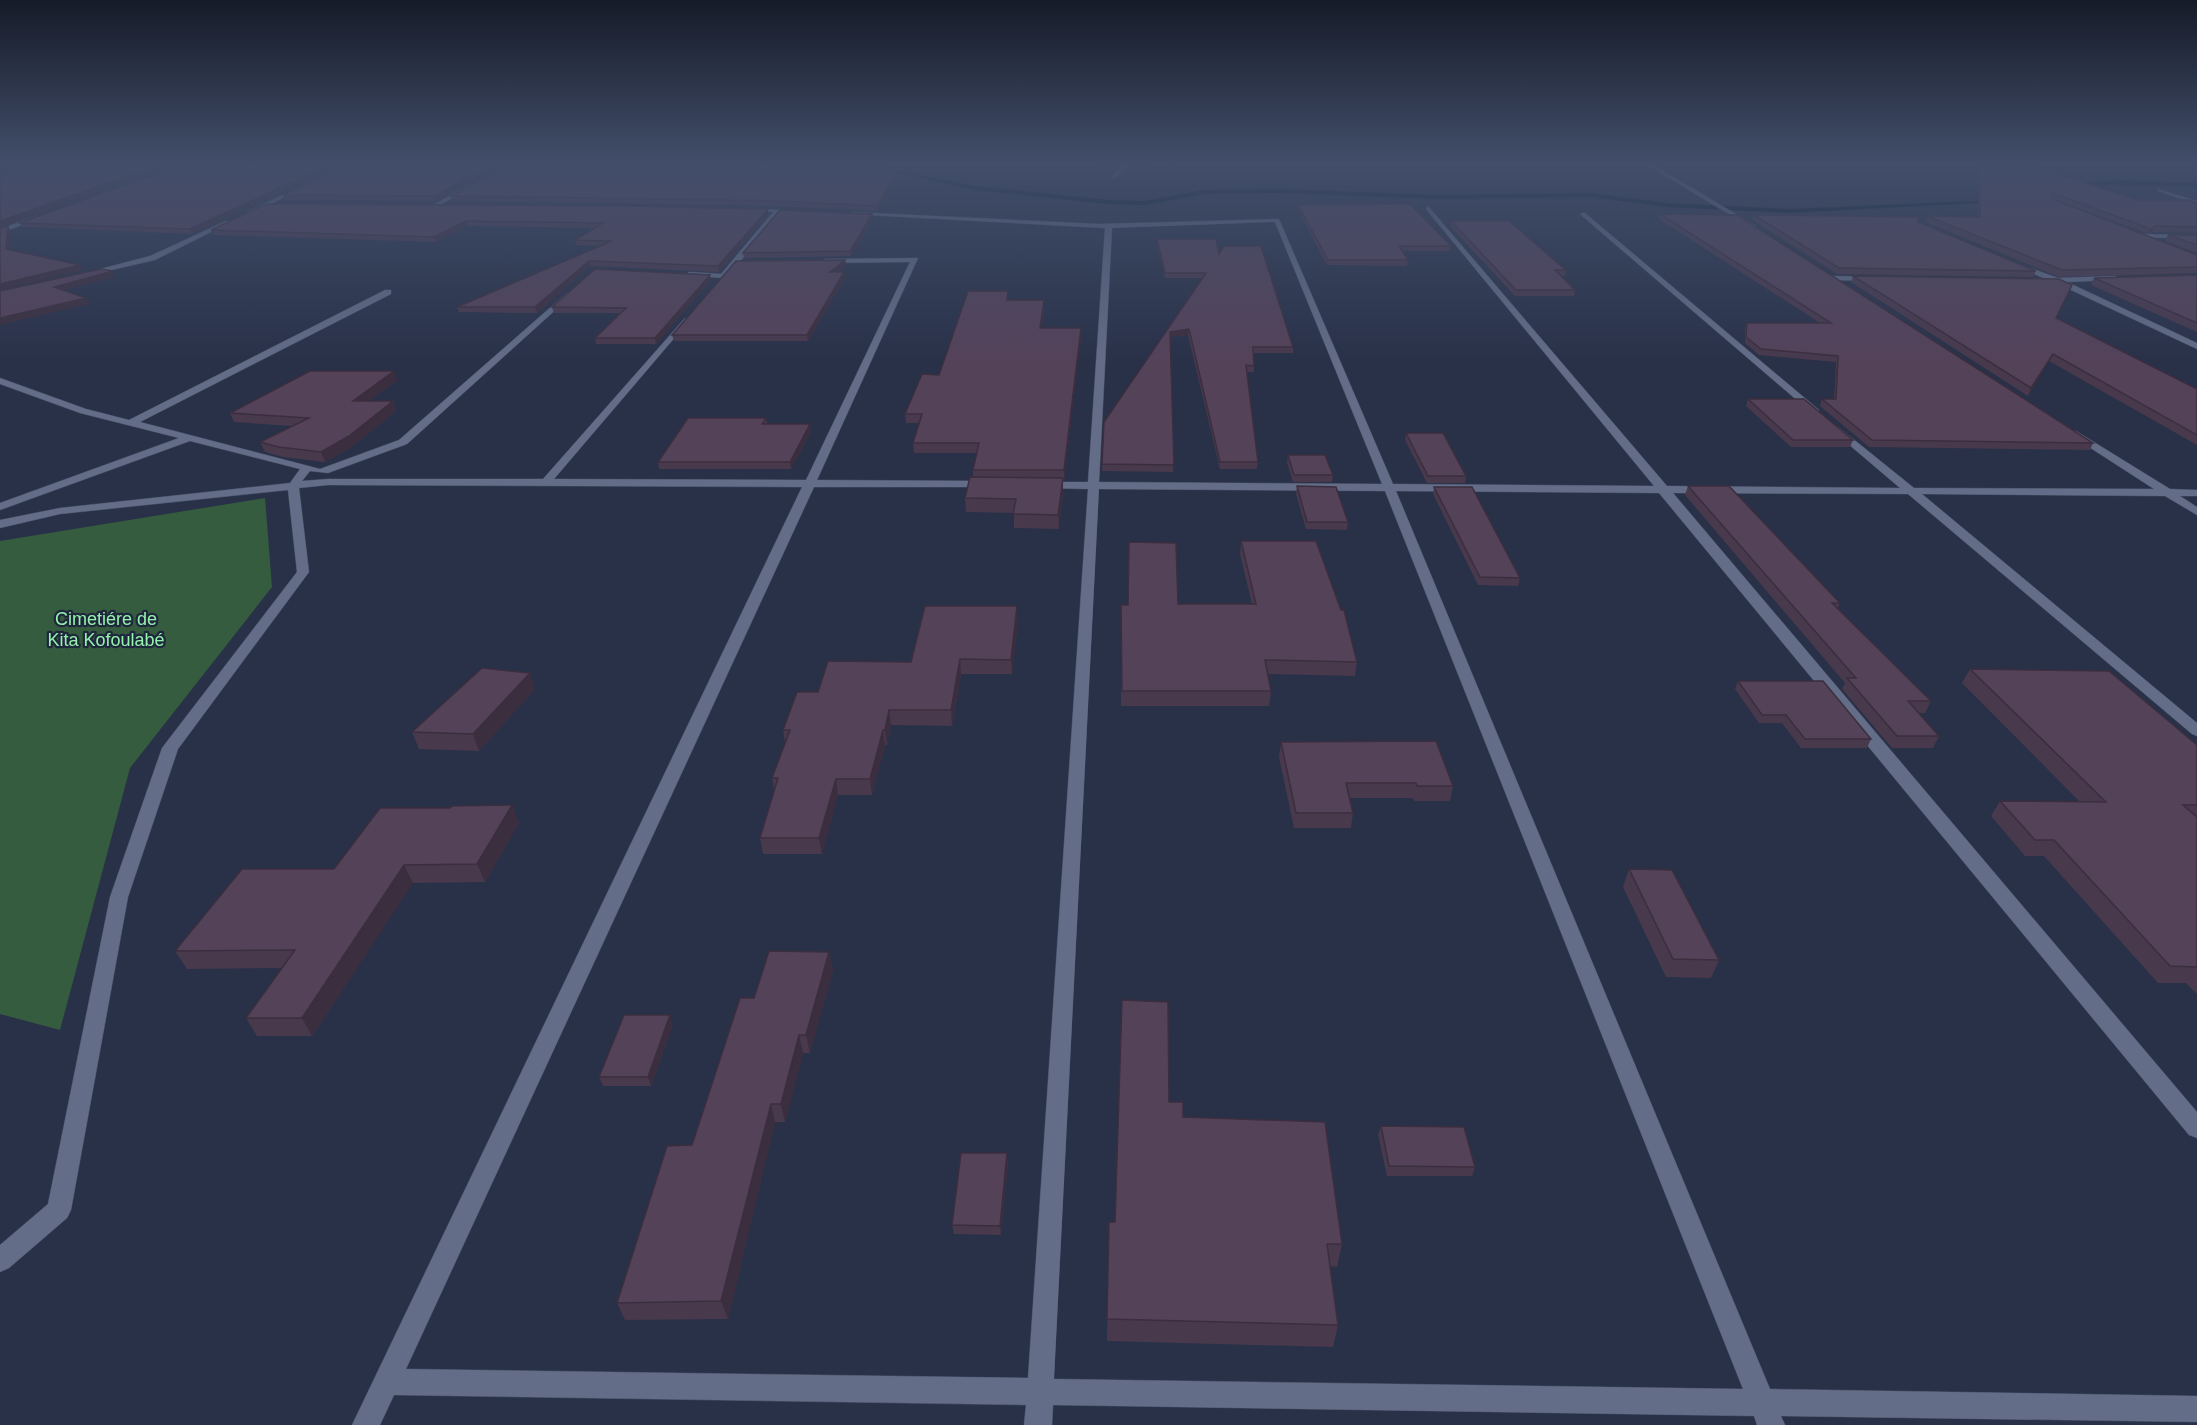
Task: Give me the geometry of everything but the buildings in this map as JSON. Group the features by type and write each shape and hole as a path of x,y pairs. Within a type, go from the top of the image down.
{"street":[{"path":"76,276 152,258 211,230"},
{"path":"716,285 761,230"},
{"path":"1038,1425 1109,230"},
{"path":"1281,230 1389,487 1767,1414"},
{"path":"1447,230 2197,1128"},
{"path":"1602,230 2197,731"},
{"path":"2129,231 2169,247"},
{"path":"2140,236 2197,237"},
{"path":"2005,259 2058,281 2197,346"},
{"path":"366,1425 915,260 819,261"},
{"path":"736,262 747,262"},
{"path":"1824,272 1854,291"},
{"path":"676,274 724,276"},
{"path":"1834,278 1881,279"},
{"path":"2035,281 2125,278"},
{"path":"0,524 60,511 293,487 320,473 403,442 576,286"},
{"path":"130,423 388,292"},
{"path":"547,481 693,312"},
{"path":"0,381 83,411 320,473 547,481 999,484"},
{"path":"2069,430 2197,512"},
{"path":"0,507 189,438"},
{"path":"293,487 320,473"},
{"path":"1035,485 2197,493"},
{"path":"0,1260 59,1210 119,897 170,748 303,572 293,487"},
{"path":"386,1383 1040,1393 1767,1414 2197,1409"}],"green space":[{"name":"Cimetiére de Kita Kofoulabé","path":"265,498 272,587 130,768 60,1030 0,1014 0,541"}]}
